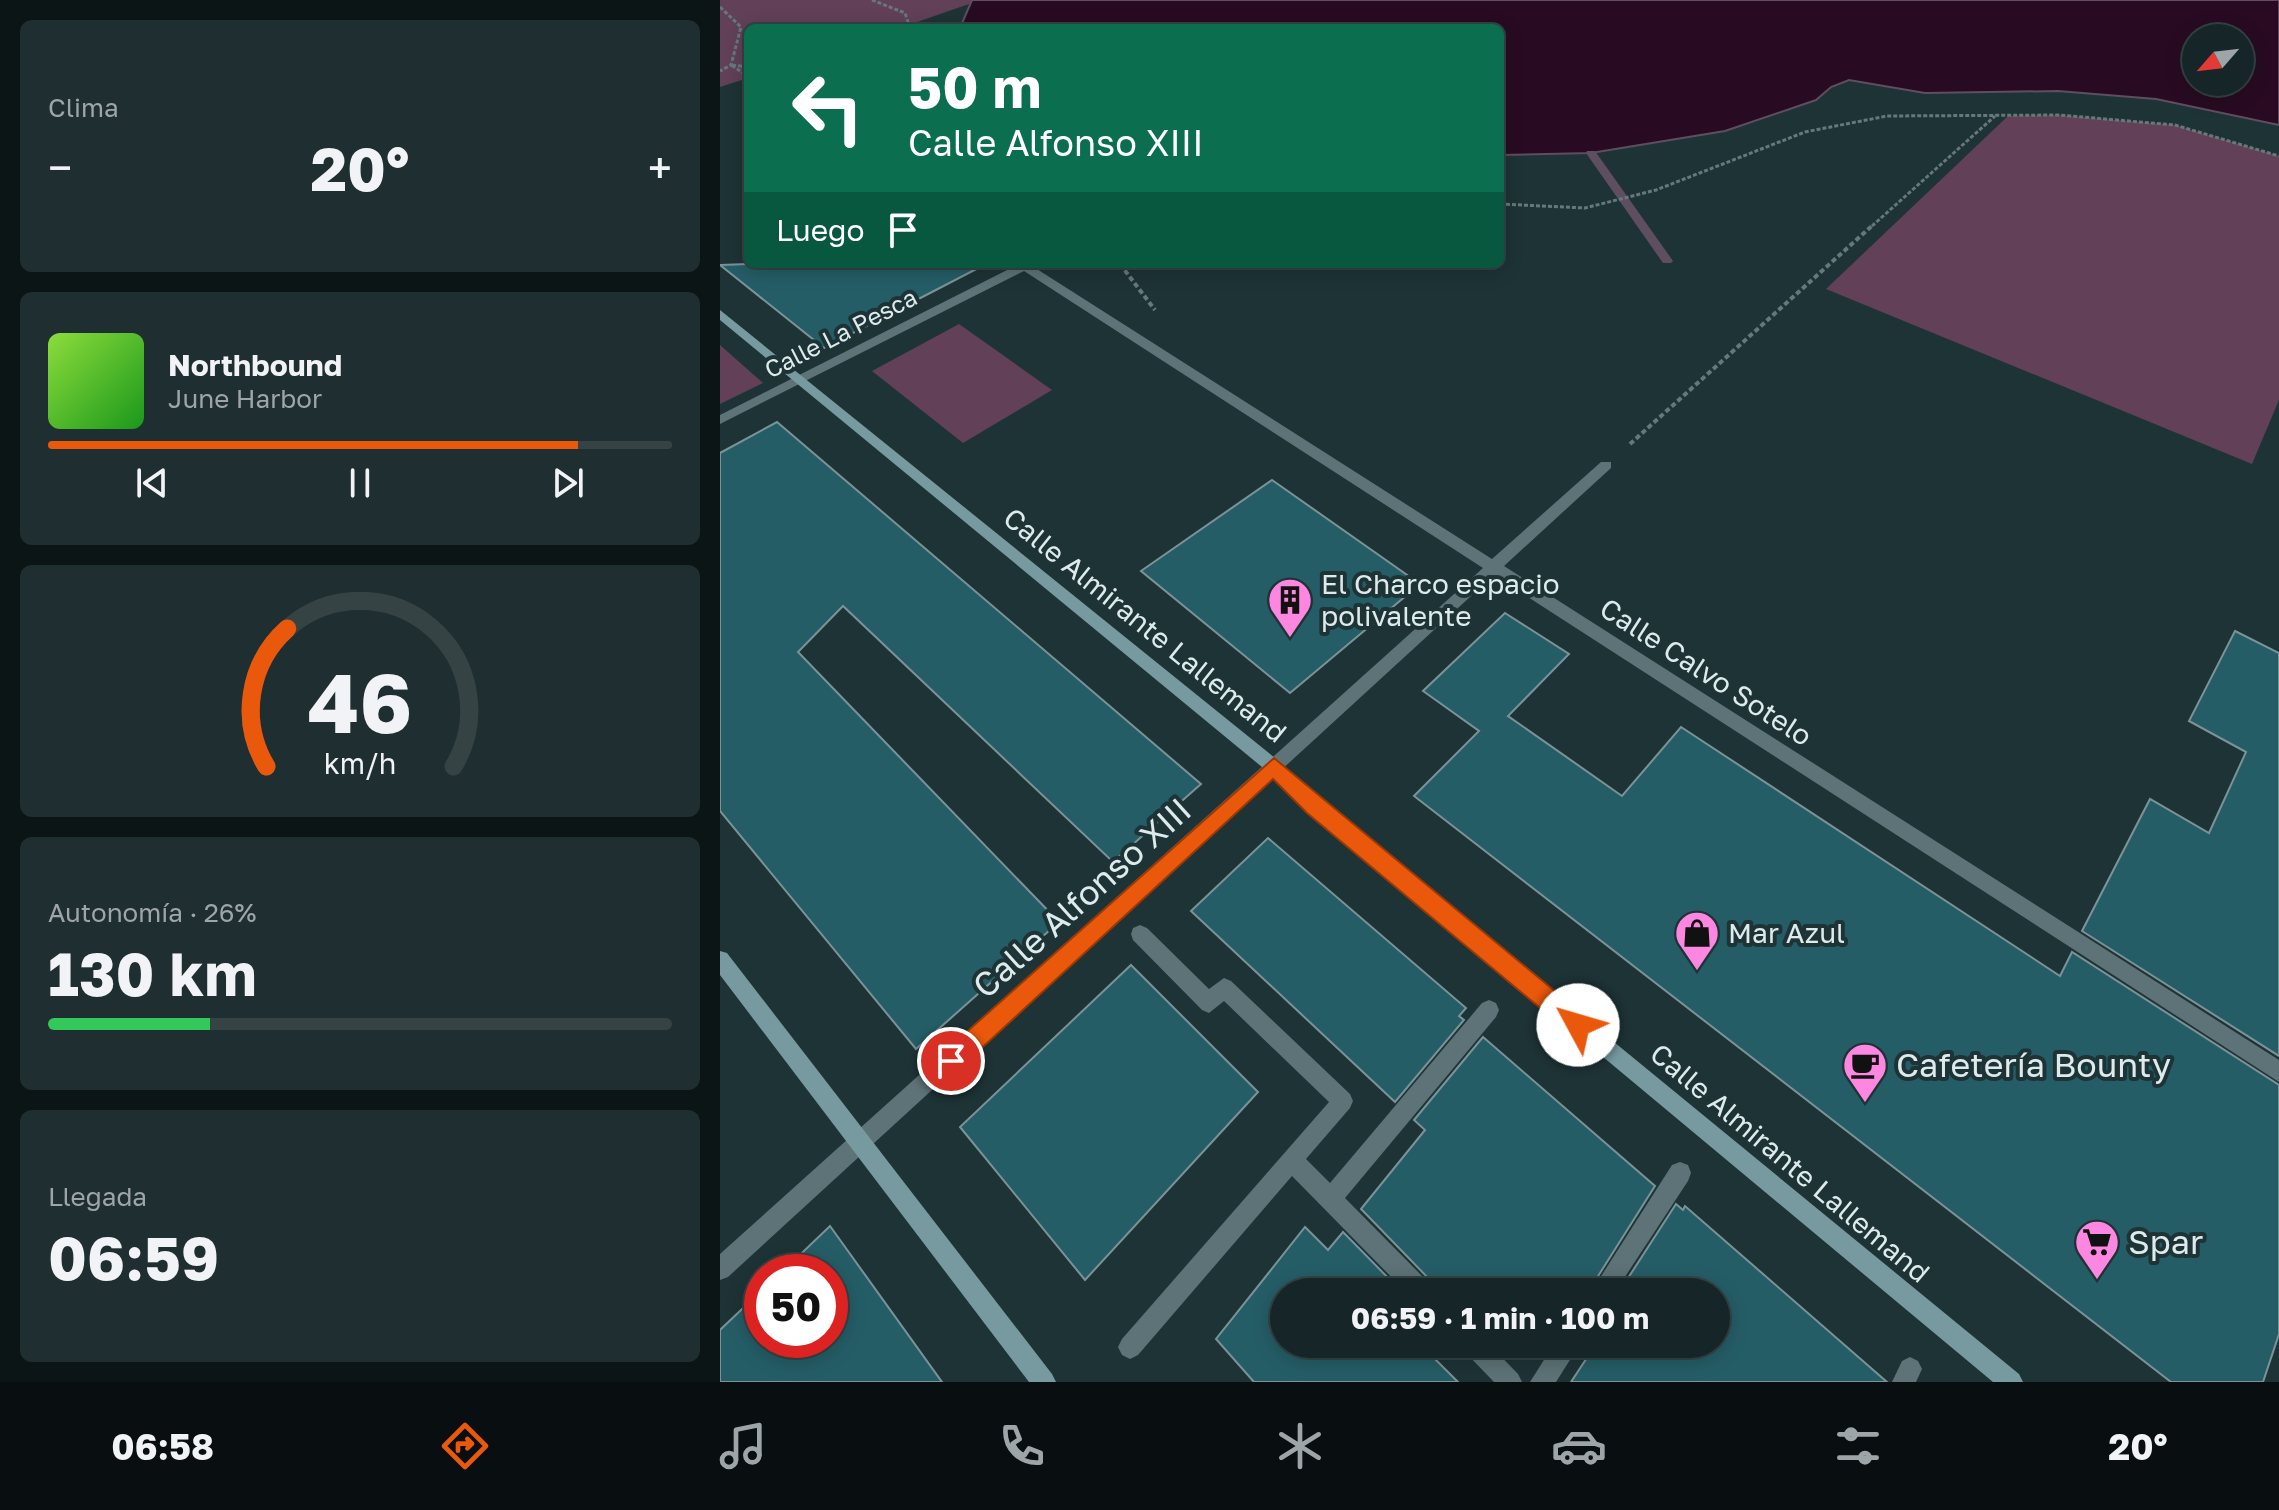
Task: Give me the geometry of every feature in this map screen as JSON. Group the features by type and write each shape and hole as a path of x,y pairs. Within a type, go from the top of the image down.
{"main road":[{"name":"Calle Almirante Lallemand","path":"720,314 1274,767 1326,817 2011,1382"},
{"path":"720,960 858,1145 1044,1382"}],"street":[{"name":"Calle La Pesca","path":"720,420 1020,268"},
{"name":"Calle Calvo Sotelo","path":"1027,268 2279,1072"},
{"name":"Calle Alfonso XIII","path":"720,1269 1606,465"},
{"path":"1130,1347 1343,1101 1224,988 1209,1003 1140,934"},
{"path":"1331,1198 1489,1010"},
{"path":"1292,1160 1408,1278"},
{"path":"1611,1278 1680,1173"},
{"path":"1487,1358 1510,1382"},
{"path":"1542,1382 1558,1358"}],"path":[{"path":"872,0 905,13 909,24"},
{"path":"720,7 741,27 731,65"},
{"path":"731,65 744,73"},
{"path":"720,71 731,65 744,67"},
{"path":"1504,204 1585,208 1656,190 1805,132 1887,116 2059,115 2175,125 2279,156"},
{"path":"1606,465 1995,116"}],"shaded area":[{"path":"720,0 972,0 969,4 912,24 744,24 744,79 720,87"},
{"path":"972,0 2279,0 2279,125 2156,99 2058,91 1925,93 1849,80 1831,87 1816,100 1725,131 1591,153 1504,155 1504,24 962,24"},
{"path":"2059,115 2175,125 2279,156 2279,400 2252,464 1826,289 2008,116"},
{"path":"959,324 1052,390 963,443 872,371"},
{"path":"720,345 763,383 720,404"}],"building":[{"path":"744,264 744,268 978,268 824,348 720,265"},
{"path":"777,422 1201,784 1113,862 843,606 798,652 1059,922 916,1049 720,811 720,453"},
{"name":"El Charco espacio polivalente","path":"1272,480 1420,584 1290,693 1141,571"},
{"path":"1505,613 1569,654 1508,716 1622,796 1681,727 2060,976 2072,952 2279,1085 2279,1334 2263,1382 2171,1382 1414,796 1479,731 1423,691"},
{"path":"2235,631 2279,653 2279,1056 2082,931 2150,799 2209,833 2246,752 2189,721"},
{"path":"1268,838 1466,1008 1459,1016 1464,1020 1395,1102 1191,911"},
{"path":"1131,965 1258,1092 1085,1280 960,1127"},
{"path":"1483,1037 1655,1186 1597,1278 1428,1278 1361,1209 1425,1130 1414,1120"},
{"path":"1676,1204 1683,1210 1685,1206 1887,1382 1571,1382 1587,1358 1730,1358 1730,1278 1628,1278"},
{"path":"830,1226 942,1382 720,1382 720,1330 744,1307 744,1358 848,1358 848,1254 801,1254"},
{"path":"1305,1227 1328,1250 1343,1232 1388,1278 1270,1278 1270,1358 1434,1358 1458,1382 1254,1382 1216,1339"}],"waterway":[{"path":"1591,153 1667,261"}],"place":[{"name":"El Charco espacio polivalente","path":"1290,639"},
{"name":"Mar Azul","path":"1697,972"},
{"name":"Cafetería Bounty","path":"1865,1104"},
{"name":"Spar","path":"2097,1281"}],"route":[{"path":"951,1061 1274,767 1314,806 1578,1025"}]}
